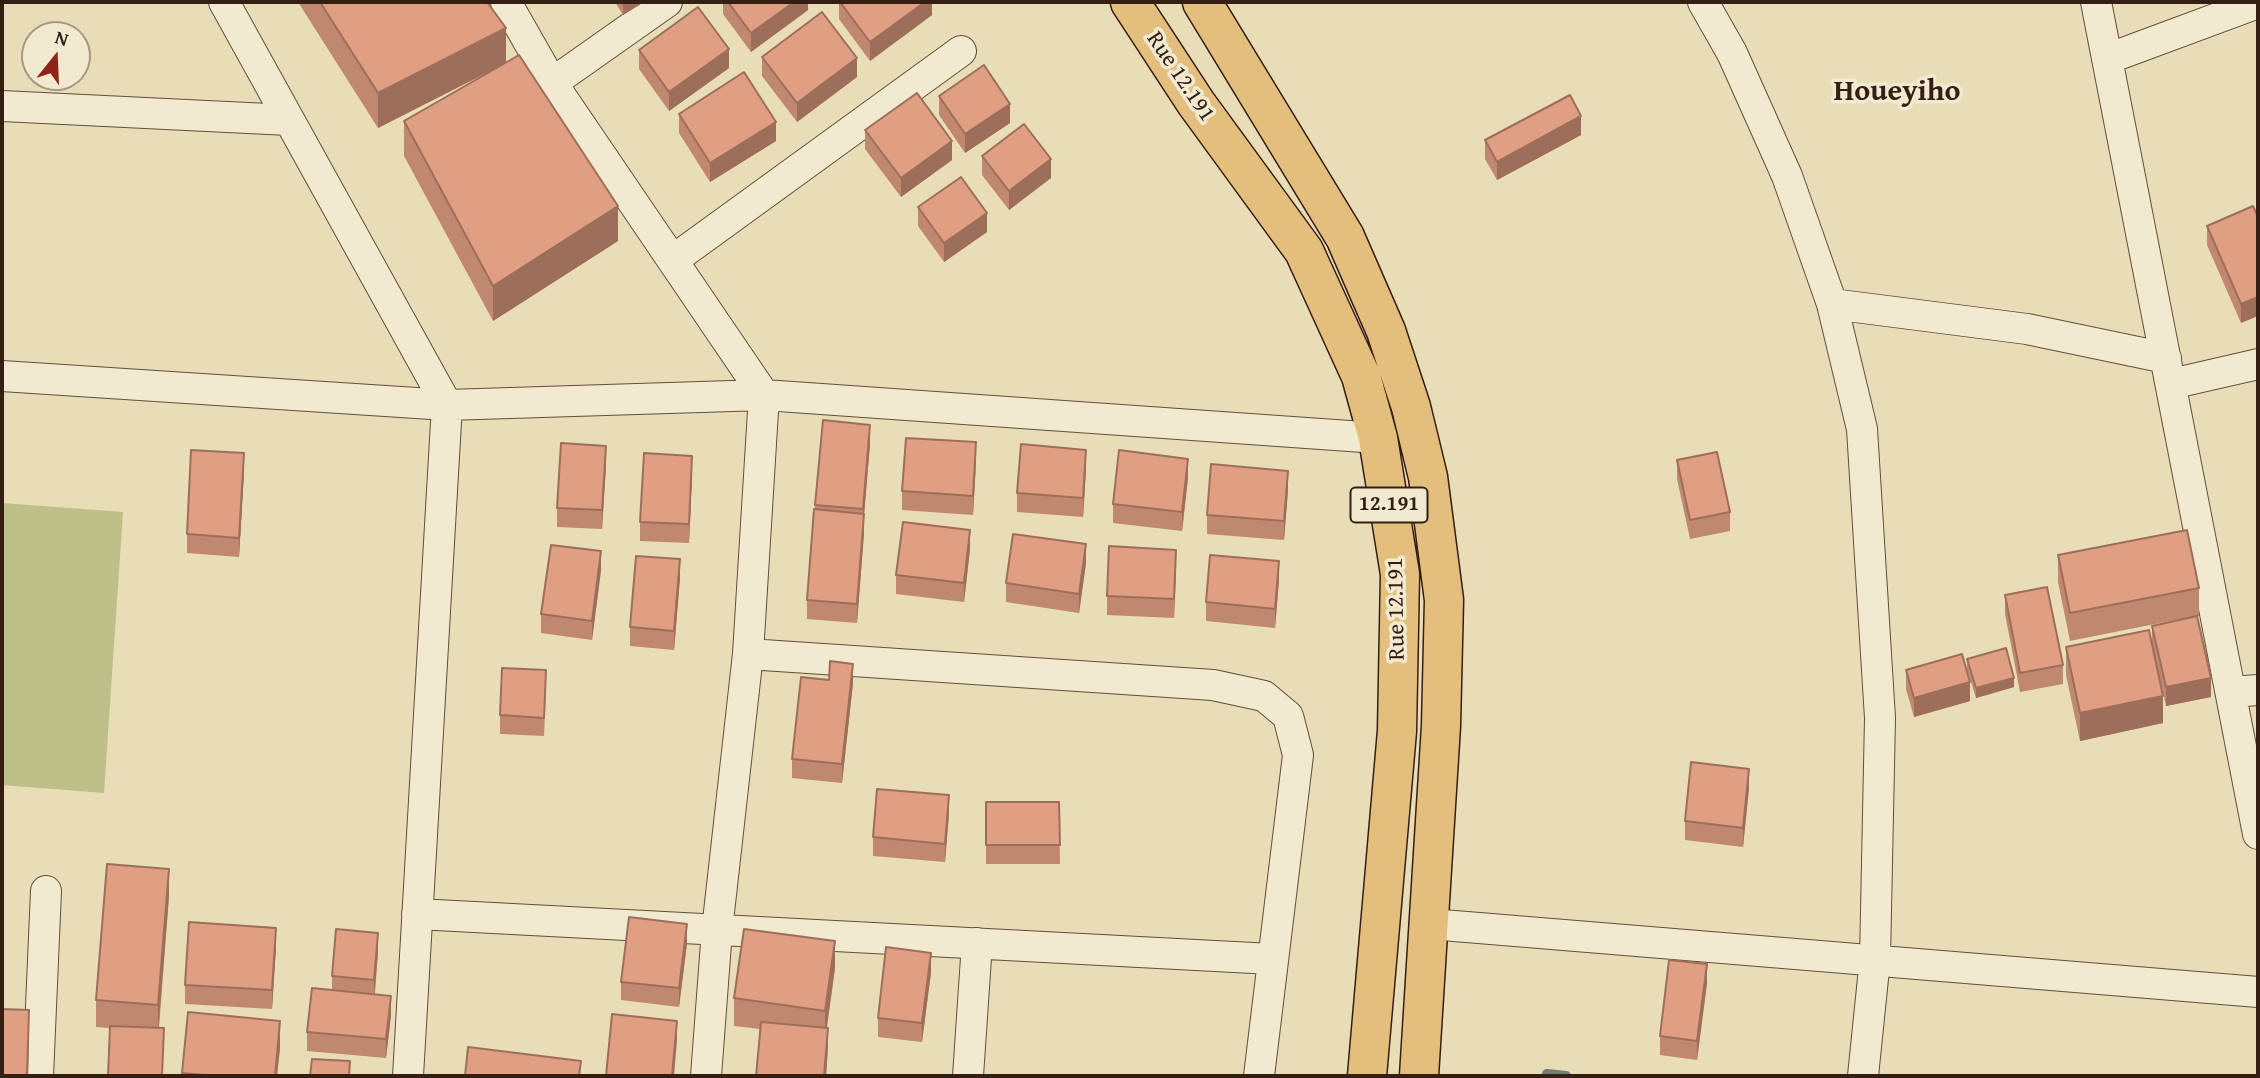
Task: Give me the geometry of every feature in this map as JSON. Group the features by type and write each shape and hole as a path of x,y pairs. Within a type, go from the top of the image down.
{"main road":[{"name":"Rue 12.191","path":"1130,2 1196,103 1304,251 1361,376 1378,438 1401,574 1397,731 1366,1074"},
{"name":"Rue 12.191","path":"1202,2 1345,237 1386,331 1411,407 1428,477 1444,600 1441,726 1419,1076"}],"street":[{"path":"224,2 447,405 408,1076"},
{"path":"506,2 552,83 764,395 748,654 717,930 706,1076"},
{"path":"552,83 667,2"},
{"path":"1703,2 1732,53 1787,176 1832,304 1862,429 1875,595 1880,718 1875,959 1863,1076"},
{"path":"2096,2 2168,371 2244,691 2258,834"},
{"path":"2107,59 2258,4"},
{"path":"673,260 961,51"},
{"path":"2,106 289,120"},
{"path":"1832,304 2027,330 2168,371 2258,364"},
{"path":"2,376 447,405 764,395 1378,438"},
{"path":"748,654 1213,685 1264,696 1288,716 1298,755 1259,1076"},
{"path":"38,1076 46,891"},
{"path":"417,914 1272,959"},
{"path":"1430,924 2258,992"},
{"path":"968,1076 977,943"}],"green space":[{"path":"2,503 123,512 104,793 2,785"}],"building":[{"path":"320,2 487,2 506,28 378,93"},
{"path":"728,2 794,2 751,33"},
{"path":"840,2 925,2 870,42"},
{"path":"698,7 729,49 669,92 639,50"},
{"path":"822,12 857,58 797,103 762,57"},
{"path":"519,55 618,206 493,286 404,121"},
{"path":"984,65 1010,104 965,134 939,96"},
{"path":"744,72 776,122 710,163 679,114"},
{"path":"917,93 952,141 901,178 865,130"},
{"path":"1570,95 1581,116 1497,162 1485,140"},
{"path":"1024,124 1051,159 1009,191 982,156"},
{"path":"961,177 987,213 944,243 918,207"},
{"path":"2253,206 2258,217 2258,297 2241,304 2207,226"},
{"path":"823,420 870,425 863,509 815,505"},
{"path":"906,438 976,442 973,496 902,491"},
{"path":"561,443 606,446 602,510 557,508"},
{"path":"1021,444 1086,450 1083,498 1017,493"},
{"path":"191,450 244,453 239,538 187,534"},
{"path":"1119,450 1188,459 1182,512 1113,504"},
{"path":"1717,452 1730,512 1690,520 1677,460"},
{"path":"644,453 692,456 689,524 640,522"},
{"path":"1211,464 1288,471 1284,521 1207,515"},
{"path":"814,509 864,514 857,604 807,600"},
{"path":"903,522 970,530 964,583 896,575"},
{"path":"2187,530 2199,588 2070,613 2058,555"},
{"path":"1013,534 1086,544 1079,594 1006,583"},
{"path":"551,545 601,551 592,621 541,614"},
{"path":"1109,546 1176,550 1174,599 1107,596"},
{"path":"1210,555 1279,561 1275,609 1206,602"},
{"path":"636,556 680,559 674,631 630,627"},
{"path":"2047,587 2063,665 2020,673 2005,595"},
{"path":"2197,616 2211,678 2166,687 2152,626"},
{"path":"2149,630 2163,696 2080,713 2066,647"},
{"path":"2006,648 2014,678 1976,688 1967,659"},
{"path":"1962,654 1970,682 1914,698 1906,670"},
{"path":"830,661 853,664 842,764 792,759 801,677 829,680"},
{"path":"502,668 546,670 544,718 500,715"},
{"path":"1691,762 1749,769 1743,828 1685,821"},
{"path":"877,789 949,795 945,844 873,837"},
{"path":"986,802 1059,802 1060,845 986,845"},
{"path":"107,864 169,869 158,1005 96,1000"},
{"path":"629,917 687,924 679,988 621,982"},
{"path":"189,922 276,928 272,990 185,985"},
{"path":"336,929 378,933 374,980 332,976"},
{"path":"744,929 835,941 825,1011 734,998"},
{"path":"886,947 931,953 922,1023 878,1018"},
{"path":"1669,960 1707,964 1697,1041 1660,1036"},
{"path":"312,988 391,996 386,1039 307,1032"},
{"path":"2,1009 29,1010 27,1076 2,1076"},
{"path":"188,1012 280,1021 275,1076 182,1073"},
{"path":"612,1014 677,1021 672,1076 606,1076"},
{"path":"761,1022 828,1028 824,1076 756,1076"},
{"path":"110,1026 164,1028 162,1076 108,1076"},
{"path":"468,1047 581,1061 579,1076 465,1076"},
{"path":"312,1059 350,1061 349,1076 310,1076"}],"waterway":[{"path":"1547,1074 1566,1076"}],"district":[{"name":"Houeyiho","path":"1897,92"}]}
